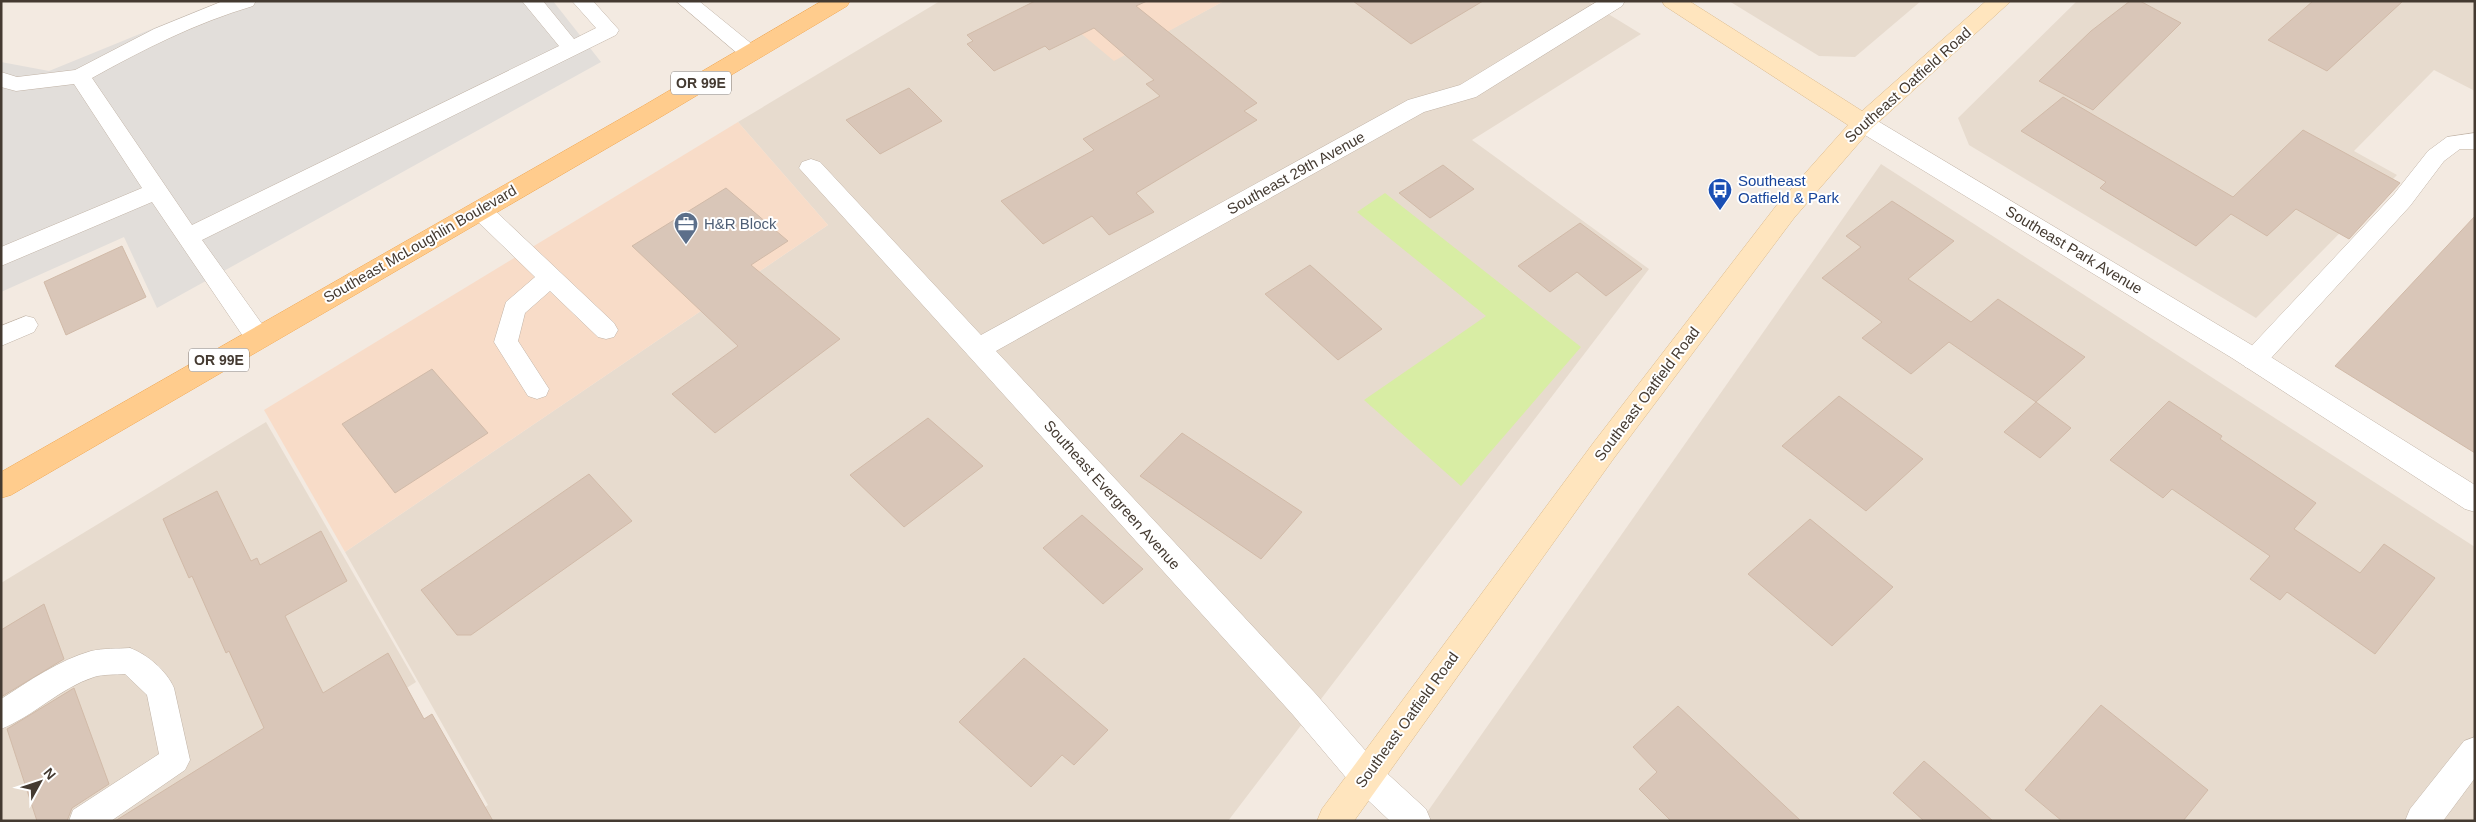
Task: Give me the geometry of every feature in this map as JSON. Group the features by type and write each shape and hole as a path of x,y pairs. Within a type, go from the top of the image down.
{"main road":[{"name":"Southeast McLoughlin Boulevard","path":"1,486 751,54 839,1"},
{"name":"Southeast Park Avenue","path":"1673,1 1864,122"},
{"name":"Southeast Oatfield Road","path":"1334,821 1650,389 1785,212 1864,122 2000,1"}],"street":[{"name":"Southeast 29th Avenue","path":"978,348 1416,106 1468,90 1614,1"},
{"name":"Southeast Park Avenue","path":"1864,122 2254,360 2475,500"},
{"name":"Southeast Evergreen Avenue","path":"811,168 1304,704 1366,776 1414,821"},
{"path":"2422,821 2475,752"}],"lane":[{"path":"1,79 16,84 80,76 134,46 196,16 246,1"},
{"path":"532,1 571,48"},
{"path":"188,237 609,30 582,1"},
{"path":"686,1 751,54"},
{"path":"80,76 156,191 258,338"},
{"path":"2254,360 2402,200 2436,156 2455,142 2475,141"},
{"path":"1,257 156,191"},
{"path":"480,210 606,330"},
{"path":"537,389 506,342 514,308 550,276"},
{"path":"1,337 26,325"},
{"path":"1,715 48,685 92,664 130,661 160,688 175,760 84,821"}],"shaded area":[{"path":"232,1 553,1 601,62 157,308 124,237 1,292 1,62 49,71 206,7"},
{"path":"940,1 1042,1 1114,60 1224,1 1587,1 1641,34 1472,140 1649,269 1228,821 465,821 488,805 345,552 828,225 738,122"},
{"path":"1042,1 1224,1 1114,61"},
{"path":"1729,1 1921,1 1855,57 1819,56"},
{"path":"2077,1 2475,1 2475,91 2434,70 2354,151 2397,175 2256,318 1969,145 1958,118"},
{"path":"738,122 828,225 345,552 264,410"},
{"path":"1881,164 2475,547 2475,821 1421,821"},
{"path":"266,422 416,682 197,821 1,821 1,583"}],"green space":[{"path":"1385,193 1581,347 1461,486 1364,400 1486,316 1357,212"}],"building":[{"path":"1035,1 1147,1 1136,6 1257,103 1244,111 1257,120 1136,193 1154,212 1109,235 1092,216 1043,244 1001,201 1094,150 1083,139 1160,96 1146,84 1154,80 1094,28 1049,50 1045,46 994,71 967,44 973,41 967,35"},
{"path":"1353,1 1483,1 1411,44"},
{"path":"2130,1 2140,1 2181,23 2093,110 2039,81 2091,31"},
{"path":"2313,1 2403,1 2327,71 2268,40"},
{"path":"909,88 942,121 880,154 846,120"},
{"path":"2063,97 2233,197 2303,130 2400,183 2349,239 2296,209 2267,236 2231,214 2196,246 2100,188 2106,182 2021,131"},
{"path":"1443,165 1474,189 1430,218 1399,193"},
{"path":"726,188 788,241 751,265 840,339 715,433 672,394 738,346 632,246"},
{"path":"1892,201 1954,241 1908,279 1971,322 1998,299 2085,357 2036,402 1949,342 1911,374 1862,338 1882,322 1822,278 1861,247 1846,236"},
{"path":"2475,216 2475,453 2335,366"},
{"path":"1580,223 1642,269 1606,296 1577,272 1550,292 1518,266"},
{"path":"122,246 146,297 66,335 44,282"},
{"path":"1310,265 1382,329 1338,360 1265,294"},
{"path":"432,369 488,433 395,493 342,424"},
{"path":"1839,396 1923,459 1866,511 1782,446"},
{"path":"2169,401 2222,436 2220,439 2316,503 2294,529 2360,573 2384,544 2435,578 2375,654 2287,592 2280,600 2250,579 2270,556 2172,489 2163,498 2110,460"},
{"path":"2036,402 2071,428 2040,458 2004,432"},
{"path":"928,418 983,466 904,527 850,475"},
{"path":"1182,433 1302,512 1261,559 1140,476"},
{"path":"589,474 632,521 471,635 457,635 421,590"},
{"path":"217,491 251,561 257,558 260,565 321,531 347,581 285,616 323,693 388,653 424,719 432,714 493,821 115,821 264,728 229,651 226,653 192,576 189,578 163,519"},
{"path":"1082,515 1143,569 1103,604 1043,548"},
{"path":"1810,519 1893,587 1832,646 1748,574"},
{"path":"44,604 64,659 1,697 1,630"},
{"path":"1024,658 1108,730 1074,765 1062,755 1031,787 959,722"},
{"path":"74,688 109,784 72,808 67,821 37,821 7,729"},
{"path":"2101,705 2208,790 2183,821 2062,821 2025,790"},
{"path":"1678,706 1801,821 1671,821 1639,789 1657,772 1633,747"},
{"path":"1924,761 1993,821 1924,821 1893,793"}],"place":[{"name":"Southeast Oatfield & Park","path":"1720,211"},
{"name":"H&R Block","path":"686,245"}]}
